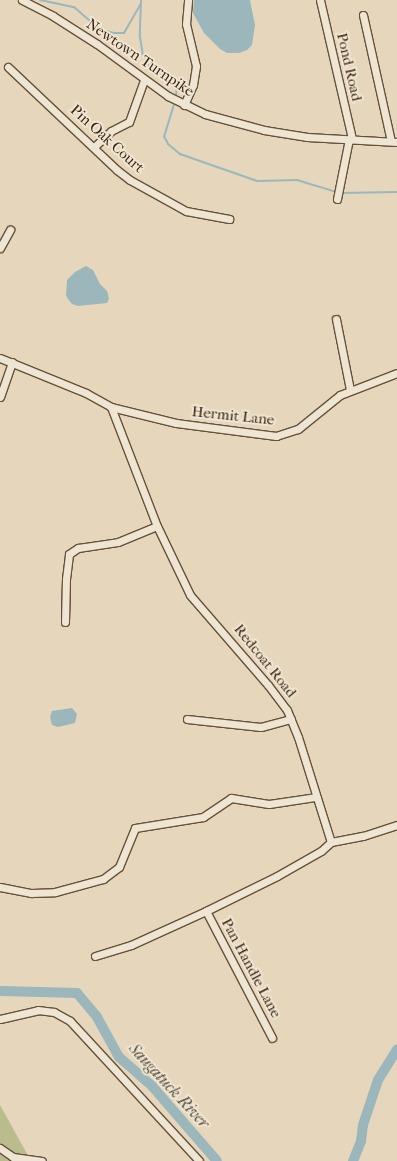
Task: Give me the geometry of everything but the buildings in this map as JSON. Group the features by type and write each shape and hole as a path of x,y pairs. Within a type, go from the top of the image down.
{"street":[{"name":"Newtown Turnpike","path":"22,0 53,16 96,44 144,80 175,100 205,114 264,130 307,137 394,142"},
{"path":"184,105 193,85 196,66 186,24 188,0"},
{"name":"Pond Road","path":"320,0 351,139"},
{"path":"363,15 394,142"},
{"name":"Pin Oak Court","path":"8,67 117,170 159,198 186,211 229,219"},
{"path":"94,147 111,131 130,122 144,80"},
{"path":"337,199 351,139"},
{"path":"0,248 10,230"},
{"path":"336,319 350,390"},
{"path":"0,358 86,394 111,407"},
{"path":"0,398 12,362"},
{"name":"Hermit Lane","path":"111,407 176,424 276,436 298,429 329,402 350,390 397,373"},
{"name":"Redcoat Road","path":"111,407 157,526 190,595 268,685 291,719 331,842"},
{"path":"65,622 66,572 69,554 78,548 118,542 157,526"},
{"path":"187,719 260,727 291,719"},
{"path":"0,887 31,893 55,892 103,879 119,867 135,828 203,816 232,798 269,804 316,797"},
{"path":"95,956 131,945 206,911 322,851 331,842 363,836 397,825"},
{"name":"Pan Handle Lane","path":"206,911 272,1038"},
{"path":"0,1019 38,1010 54,1012 76,1026 108,1065 198,1161"},
{"path":"0,1148 13,1157 42,1161"}],"green space":[{"path":"0,1105 31,1161 0,1161"}],"water":[{"path":"194,0 250,0 255,25 252,45 247,50 239,53 227,53 220,49 204,33 193,13"},
{"path":"86,266 93,270 100,284 107,291 109,299 107,303 78,306 72,304 68,299 66,295 67,280 75,272"},
{"path":"72,708 77,714 75,723 58,727 52,725 50,717 52,711"}],"waterway":[{"path":"40,0 74,7 99,29 114,33 124,33 141,4"},
{"path":"141,0 140,37 143,55 150,68 177,86 176,96"},
{"path":"175,101 164,136 168,144 180,154 257,181 297,180 334,191"},
{"path":"340,193 397,192"},
{"name":"Saugatuck River","path":"0,991 77,993 97,1017 119,1057 152,1086 217,1161"},
{"path":"353,1161 361,1141 363,1125 378,1080 397,1050"}]}
